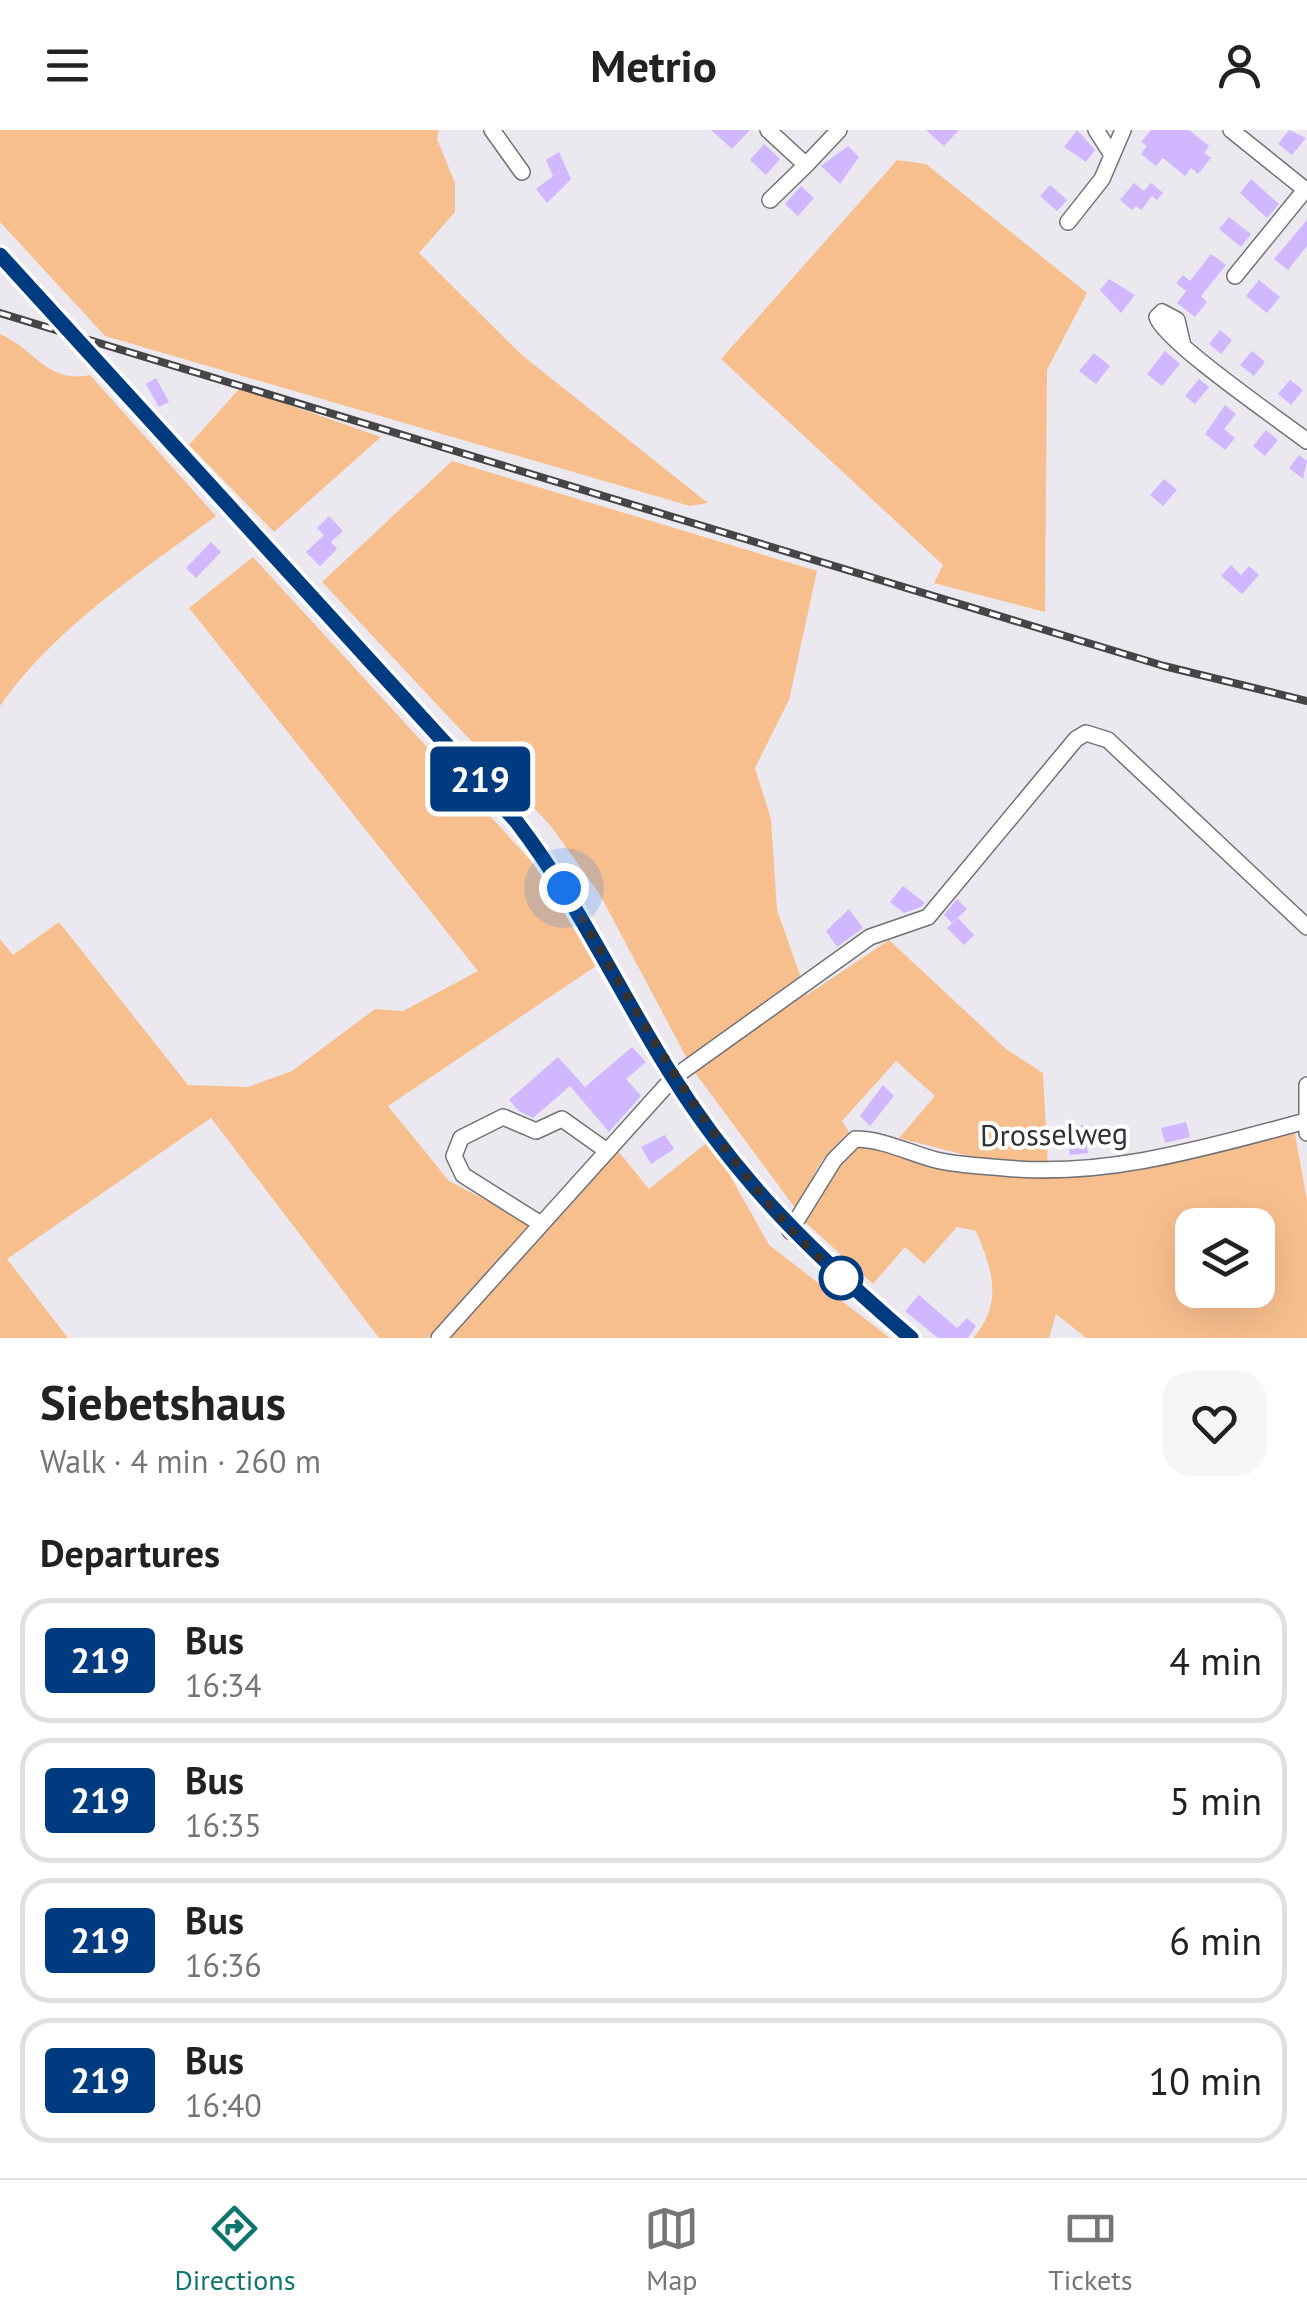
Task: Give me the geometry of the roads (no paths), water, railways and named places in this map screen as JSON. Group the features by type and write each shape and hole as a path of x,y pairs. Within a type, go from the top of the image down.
{"street":[{"path":"492,130 522,172"},
{"path":"768,130 806,165"},
{"path":"770,200 838,130"},
{"path":"1096,130 1112,156"},
{"path":"1068,222 1102,180 1123,130"},
{"path":"1231,130 1306,190 1235,276"},
{"path":"0,255 516,821 564,888 673,1078 730,1158 790,1231 911,1338"},
{"path":"1184,346 1307,441"},
{"path":"439,1338 673,1078 870,937 928,917 1076,738 1086,733 1108,740 1307,927"},
{"path":"1307,1084 1307,1133"},
{"path":"541,1224 463,1175 454,1156 461,1138 503,1117 536,1131 562,1119 607,1151"},
{"name":"Drosselweg","path":"790,1231 834,1160 855,1139 871,1139 939,1161 1010,1169 1092,1168 1158,1158 1306,1121"}],"railway":[{"path":"0,313 1164,666 1307,701"}]}
